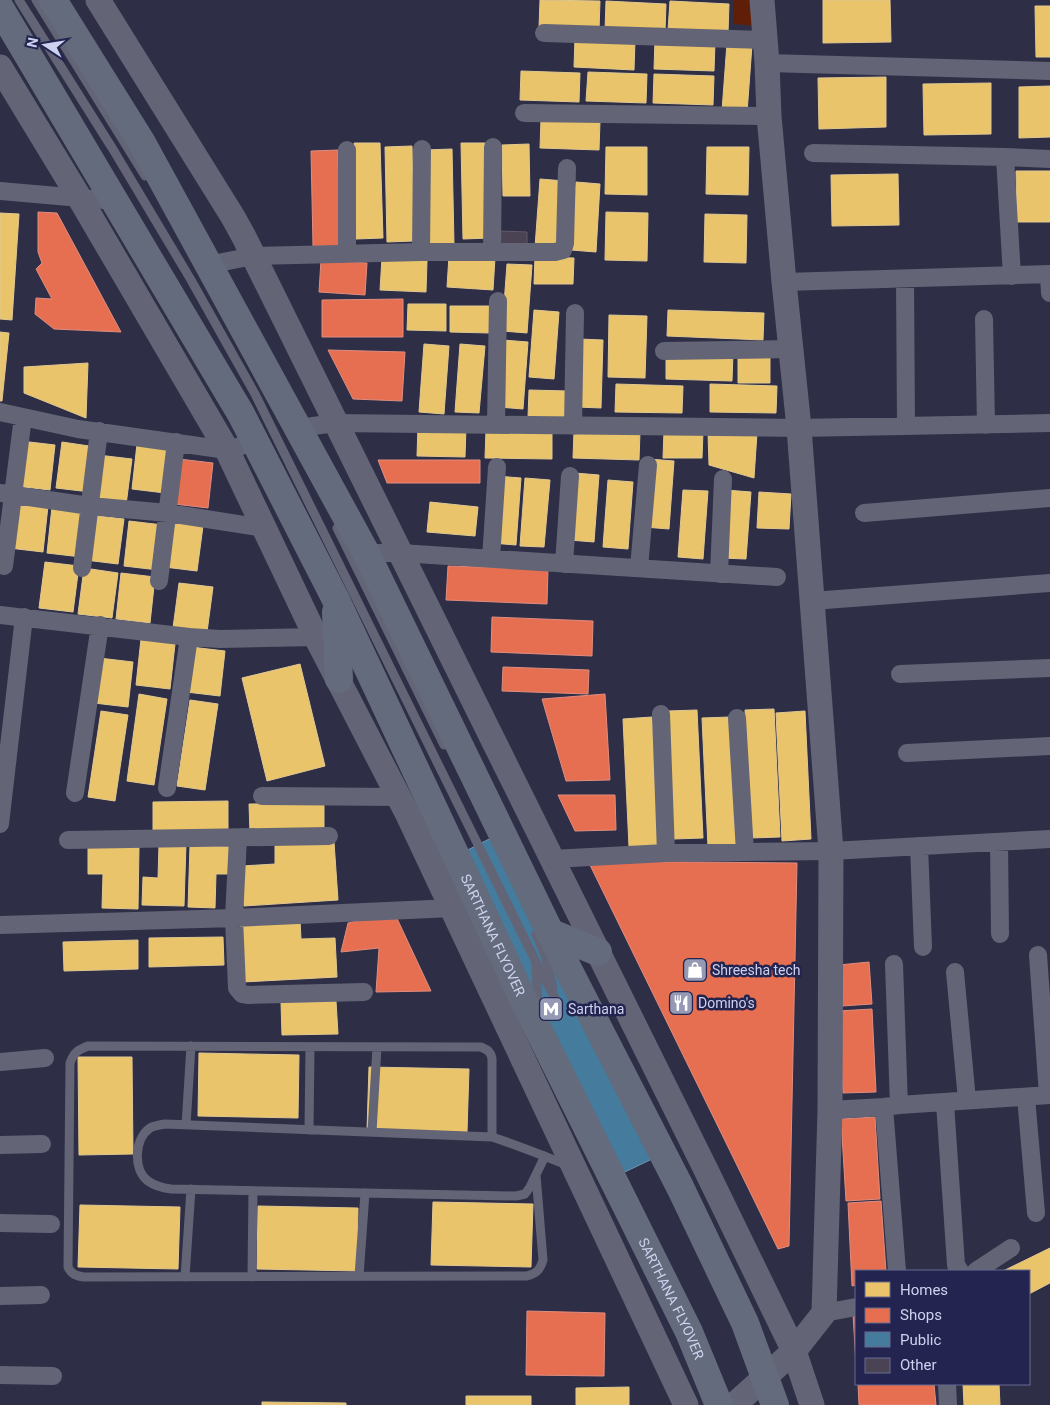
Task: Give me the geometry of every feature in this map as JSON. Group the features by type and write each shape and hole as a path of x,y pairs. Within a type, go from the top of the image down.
{"main road":[{"path":"53,0 142,143 366,553 539,930 566,965 680,1187 745,1323 775,1405"},
{"name":"SARTHANA FLYOVER","path":"0,8 241,414 335,598 524,1001 689,1332 719,1405"},
{"path":"335,598 339,679"},
{"path":"539,930 598,952"}],"street":[{"path":"98,0 233,217 253,256 794,1351 812,1405"},
{"path":"734,1405 794,1351 824,1313 830,1110 831,850 799,428 769,116 762,0"},
{"path":"544,34 766,52 1050,71"},
{"path":"1,70 227,450 316,637 400,797 541,1087 574,1167 686,1405"},
{"path":"524,113 769,116"},
{"path":"492,252 493,146"},
{"path":"422,149 422,252"},
{"path":"347,150 347,253"},
{"path":"813,153 1050,159"},
{"path":"1005,157 1012,276"},
{"path":"208,264 253,256 422,252 555,252 563,250 565,244 567,168"},
{"path":"0,191 115,201"},
{"path":"784,282 1050,274 1050,293"},
{"path":"905,279 906,426"},
{"path":"496,425 498,301"},
{"path":"574,426 575,313"},
{"path":"984,319 986,425"},
{"path":"664,351 790,348"},
{"path":"0,412 78,429 227,450 255,442"},
{"path":"4,566 6,494 23,417"},
{"path":"298,428 336,423 799,428 1050,423"},
{"path":"82,568 99,431"},
{"path":"159,581 176,442"},
{"path":"639,568 648,465"},
{"path":"491,559 497,467"},
{"path":"564,564 570,476"},
{"path":"719,574 724,480"},
{"path":"6,494 90,506 168,513 264,528"},
{"path":"864,513 1050,498"},
{"path":"366,553 400,553 777,577"},
{"path":"812,601 1050,583"},
{"path":"0,614 189,637 220,639 316,637"},
{"path":"0,824 7,706 24,617"},
{"path":"75,793 100,626"},
{"path":"166,788 189,637"},
{"path":"900,674 1050,668"},
{"path":"661,714 666,853"},
{"path":"737,718 745,852"},
{"path":"907,753 1050,746"},
{"path":"262,796 400,797"},
{"path":"68,840 329,836"},
{"path":"238,838 234,918 236,988 242,994 249,996 364,992"},
{"path":"552,859 666,853 831,850 1050,839"},
{"path":"999,842 1000,934"},
{"path":"919,846 923,947"},
{"path":"0,925 234,918 453,908"},
{"path":"830,1110 1049,1095 1038,955"},
{"path":"894,964 891,1106 897,1270"},
{"path":"955,972 967,1100"},
{"path":"0,1062 45,1058"},
{"path":"1026,1097 1036,1213"},
{"path":"945,1103 956,1265 959,1270"},
{"path":"0,1145 42,1144"},
{"path":"0,1223 51,1224"},
{"path":"978,1270 1011,1248"},
{"path":"0,1296 41,1295"},
{"path":"824,1313 855,1307"},
{"path":"0,1374 53,1376"},
{"path":"947,1385 948,1405"}],"lane":[{"path":"19,0 114,151 191,280 255,394 556,1000 539,930"},
{"path":"36,0 151,186"},
{"path":"334,522 447,751"},
{"path":"536,962 539,1048"},
{"path":"492,1137 492,1054 481,1047 88,1046 79,1049 73,1054 70,1063 68,1267 70,1272 76,1276 84,1277 527,1276 535,1274 543,1260 536,1175"},
{"path":"186,1125 191,1046"},
{"path":"372,1132 377,1046"},
{"path":"309,1130 310,1047"},
{"path":"545,1156 525,1194 516,1196 171,1189 160,1187 147,1180 140,1170 137,1155 140,1139 150,1128 165,1124 492,1137 545,1156 574,1167"},
{"path":"185,1277 191,1189"},
{"path":"252,1277 253,1191"},
{"path":"359,1276 365,1193"}],"shaded area":[{"path":"733,0 755,0 757,26 734,24"}],"building: Homes":[{"path":"540,0 600,1 599,30 539,28"},
{"path":"823,0 890,0 891,42 823,43"},
{"path":"606,1 666,4 665,32 605,30"},
{"path":"670,1 729,4 728,33 668,30"},
{"path":"1035,6 1050,6 1050,57 1036,57"},
{"path":"575,38 635,41 634,70 574,67"},
{"path":"655,40 715,42 714,71 654,69"},
{"path":"727,43 752,45 747,113 722,111"},
{"path":"521,71 580,73 579,102 520,100"},
{"path":"588,72 647,74 646,103 586,101"},
{"path":"654,74 714,76 713,105 653,103"},
{"path":"886,77 886,127 819,129 818,78"},
{"path":"991,83 991,134 924,135 923,84"},
{"path":"1050,86 1050,137 1019,138 1019,87"},
{"path":"541,119 600,121 599,150 540,148"},
{"path":"354,143 380,143 383,238 356,239"},
{"path":"461,143 488,143 490,238 463,239"},
{"path":"529,144 530,196 503,196 502,145"},
{"path":"412,146 414,241 387,242 385,147"},
{"path":"606,147 647,147 647,195 605,194"},
{"path":"707,147 749,147 748,195 706,194"},
{"path":"452,149 454,245 428,245 425,150"},
{"path":"1016,171 1050,171 1050,222 1017,222"},
{"path":"898,174 899,225 832,226 831,175"},
{"path":"540,179 565,181 560,249 535,247"},
{"path":"576,182 600,184 596,252 571,250"},
{"path":"606,212 648,213 647,261 605,260"},
{"path":"0,213 19,214 12,320 0,319"},
{"path":"705,214 747,215 746,263 704,262"},
{"path":"449,256 495,258 493,290 447,287"},
{"path":"535,257 574,258 573,284 534,284"},
{"path":"382,258 427,261 426,292 380,290"},
{"path":"507,264 532,265 527,333 502,331"},
{"path":"408,304 446,304 446,331 407,330"},
{"path":"450,306 490,306 489,333 450,332"},
{"path":"534,310 559,312 554,379 529,377"},
{"path":"668,310 764,313 763,340 667,336"},
{"path":"609,315 647,316 645,378 608,377"},
{"path":"0,332 9,333 2,401 0,401"},
{"path":"579,339 603,340 601,408 577,407"},
{"path":"503,340 528,342 523,409 498,407"},
{"path":"424,344 449,346 444,414 419,412"},
{"path":"460,344 485,346 479,413 455,412"},
{"path":"666,352 733,353 732,381 666,379"},
{"path":"738,355 770,355 770,383 738,383"},
{"path":"88,363 86,418 24,393 24,367"},
{"path":"616,384 683,386 682,413 615,412"},
{"path":"710,384 777,386 776,413 710,412"},
{"path":"529,390 568,391 567,418 528,417"},
{"path":"418,426 466,427 465,457 417,456"},
{"path":"486,430 552,432 552,459 485,458"},
{"path":"574,431 640,432 639,460 573,458"},
{"path":"664,431 703,432 702,458 663,458"},
{"path":"708,433 757,433 754,478 709,465"},
{"path":"21,441 55,445 50,490 16,486"},
{"path":"62,442 96,447 90,492 56,488"},
{"path":"137,444 171,448 165,493 132,489"},
{"path":"98,455 132,459 126,505 92,501"},
{"path":"649,459 674,461 669,529 644,527"},
{"path":"575,473 599,475 594,542 569,540"},
{"path":"496,476 521,478 516,545 491,543"},
{"path":"525,478 550,480 544,547 520,546"},
{"path":"608,480 633,482 628,549 603,547"},
{"path":"683,490 708,491 703,559 678,557"},
{"path":"726,490 751,492 746,559 721,558"},
{"path":"759,492 791,494 789,529 757,528"},
{"path":"15,502 48,506 43,552 9,548"},
{"path":"430,502 478,507 475,536 427,532"},
{"path":"52,507 86,511 81,557 47,553"},
{"path":"90,515 124,519 118,564 85,560"},
{"path":"129,521 163,525 158,570 124,566"},
{"path":"169,522 203,526 197,571 164,567"},
{"path":"45,562 79,566 73,612 39,608"},
{"path":"84,568 118,573 112,618 78,614"},
{"path":"121,573 155,577 150,623 116,619"},
{"path":"179,583 213,587 207,632 173,628"},
{"path":"141,639 175,644 170,689 136,685"},
{"path":"191,647 225,651 220,696 186,692"},
{"path":"99,658 133,662 128,707 94,703"},
{"path":"300,664 325,766 267,781 242,678"},
{"path":"139,694 167,699 154,785 127,781"},
{"path":"190,700 218,704 205,790 177,786"},
{"path":"774,709 780,837 751,838 745,710"},
{"path":"697,710 703,838 674,839 668,711"},
{"path":"101,711 128,715 115,801 88,797"},
{"path":"805,711 811,839 782,841 776,713"},
{"path":"652,717 658,845 629,847 623,719"},
{"path":"730,717 736,845 708,847 702,718"},
{"path":"228,801 228,830 153,831 153,802"},
{"path":"324,803 324,832 250,833 249,804"},
{"path":"334,842 338,900 244,906 242,866 275,864 275,845"},
{"path":"159,844 186,844 184,906 142,905 143,877 158,878"},
{"path":"88,845 139,847 138,909 102,908 103,874 88,874"},
{"path":"190,846 232,847 231,874 216,874 215,908 188,907"},
{"path":"300,920 301,939 335,938 337,977 243,982 240,924"},
{"path":"223,937 224,965 149,967 149,938"},
{"path":"138,940 138,969 64,971 63,942"},
{"path":"336,1001 338,1034 282,1035 281,1003"},
{"path":"199,1053 299,1055 298,1118 198,1116"},
{"path":"78,1057 132,1057 133,1154 79,1155"},
{"path":"369,1067 469,1069 467,1132 367,1130"},
{"path":"433,1202 533,1204 531,1267 431,1265"},
{"path":"80,1205 180,1207 178,1269 78,1267"},
{"path":"258,1206 358,1208 357,1271 257,1269"},
{"path":"1050,1248 1050,1283 1030,1293 1030,1270 1005,1270"},
{"path":"963,1385 999,1385 1000,1405 964,1405"},
{"path":"629,1387 629,1405 576,1405 576,1388"},
{"path":"466,1396 531,1396 531,1405 466,1405"},
{"path":"262,1402 346,1403 346,1405 262,1405"}],"building: Shops":[{"path":"338,150 340,246 313,246 311,151"},
{"path":"38,212 57,213 121,332 54,329 35,314 36,298 52,299 36,269 42,263 38,252"},
{"path":"321,260 367,263 365,295 319,292"},
{"path":"403,299 403,337 322,337 322,300"},
{"path":"328,350 405,352 402,401 353,399"},
{"path":"179,459 213,463 208,508 174,504"},
{"path":"378,460 480,460 480,483 387,483"},
{"path":"448,566 548,569 547,604 446,600"},
{"path":"492,617 593,621 592,656 491,652"},
{"path":"503,667 589,670 588,694 502,691"},
{"path":"605,694 610,780 566,781 542,699"},
{"path":"558,795 615,795 616,830 575,831"},
{"path":"588,861 797,863 789,1246 778,1249"},
{"path":"394,912 431,991 376,992 379,948 341,952 348,923"},
{"path":"869,962 872,1004 842,1006 839,965"},
{"path":"872,1009 876,1092 843,1093 838,1011"},
{"path":"875,1117 880,1199 846,1201 841,1119"},
{"path":"881,1201 886,1270 855,1270 855,1285 852,1286 848,1203"},
{"path":"527,1311 605,1313 604,1376 526,1375"},
{"path":"855,1313 855,1347 853,1314"},
{"path":"858,1385 934,1385 936,1405 859,1405"}],"building: Public":[{"path":"495,836 652,1159 608,1180 452,858"}],"building: Other":[{"path":"500,231 527,232 527,250 500,249"}],"place":[{"name":"Shreesha tech","path":"695,970"},
{"name":"Domino's","path":"681,1003"},
{"name":"Sarthana","path":"551,1009"}]}
